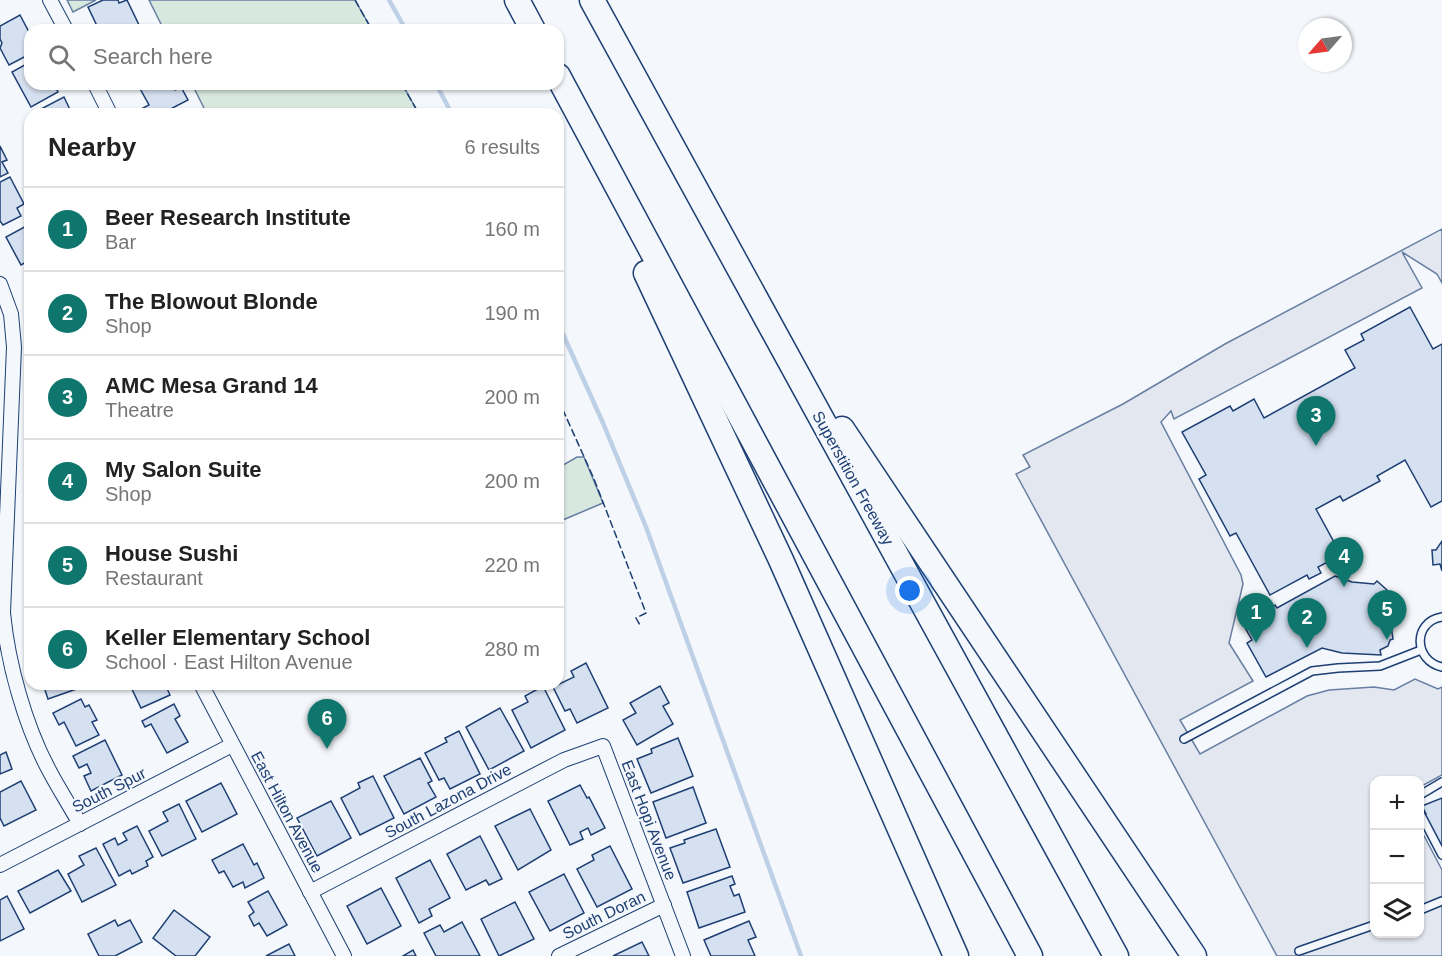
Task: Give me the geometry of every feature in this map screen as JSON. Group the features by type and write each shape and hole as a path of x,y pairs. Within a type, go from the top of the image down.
{"highway":[{"path":"517,0 529,24"},
{"name":"Superstition Freeway","path":"592,0 746,285 1116,956"},
{"path":"564,87 1030,956"},
{"path":"560,90 782,560 956,956"},
{"path":"746,285 1194,956"}],"street":[{"path":"50,0 63,24"},
{"path":"97,90 108,108"},
{"path":"0,284 10,314 14,347 4,512 3,613 6,644 15,680 48,770 80,824"},
{"name":"East Hilton Avenue","path":"204,690 344,956"},
{"name":"South Spur","path":"0,865 232,745"},
{"name":"South Lazona Drive","path":"310,892 564,760 603,746"},
{"name":"East Hopi Avenue","path":"603,746 683,956"},
{"name":"South Doran","path":"559,956 664,905"}],"lane":[{"path":"1442,617 1425,626 1419,642 1429,662 1442,668"},
{"path":"1184,739 1312,671 1380,666 1421,650"},
{"path":"1424,792 1442,782"},
{"path":"1424,822 1442,855"},
{"path":"1424,908 1442,902"},
{"path":"1299,951 1370,927"}],"shaded area":[{"path":"67,0 96,0 73,12"},
{"path":"149,0 355,0 369,24 161,24"},
{"path":"195,90 405,90 416,108 204,108"},
{"path":"1442,229 1442,283 1437,274 1402,252 1422,288 1174,419 1171,411 1161,422 1241,575 1243,584 1229,643 1253,681 1180,720 1200,754 1307,696 1329,690 1374,687 1394,690 1415,679 1438,689 1442,687 1442,775 1424,785 1424,776 1370,776 1370,938 1424,938 1424,836 1442,870 1442,956 1277,956 1016,474 1030,467 1023,455 1123,404 1225,344"},
{"path":"577,457 584,457 603,503 564,519 564,465"}],"building":[{"path":"103,0 118,0 119,3 127,0 139,24 96,24 88,7"},
{"path":"20,15 25,24 24,57 9,65 0,48 2,43 0,26"},
{"path":"24,65 24,90 57,90 58,92 31,107 12,72"},
{"path":"141,90 183,90 188,100 173,108 143,108 149,105"},
{"path":"64,97 69,108 43,108"},
{"path":"0,146 7,160 2,162 8,173 0,177"},
{"path":"10,177 24,204 17,208 21,216 3,225 0,221 0,182"},
{"path":"24,227 24,263 21,265 6,237"},
{"path":"1410,307 1433,349 1442,344 1442,501 1431,507 1405,460 1377,476 1380,481 1343,501 1340,496 1316,509 1341,555 1318,567 1321,573 1309,579 1307,575 1270,595 1236,533 1230,536 1199,479 1206,475 1182,432 1230,406 1233,411 1254,399 1264,418 1355,368 1345,350 1364,340 1361,334"},
{"path":"1442,541 1442,571 1440,564 1433,565 1432,550 1436,550"},
{"path":"1335,576 1352,582 1374,584 1377,581 1387,590 1393,639 1390,640 1388,646 1380,650 1381,655 1342,653 1322,648 1266,677 1247,643 1252,640 1244,626 1275,605 1277,608"},
{"path":"586,663 608,708 577,723 570,709 565,711 554,690 564,690 564,682 574,677 571,671"},
{"path":"660,686 669,703 663,706 673,724 637,745 623,720 636,713 630,703"},
{"path":"45,690 74,690 48,699"},
{"path":"132,690 168,690 170,695 141,708"},
{"path":"536,690 545,690 565,730 531,748 512,710 528,702 525,696"},
{"path":"81,699 85,707 89,705 97,720 92,722 99,735 76,746 64,722 59,725 53,713"},
{"path":"174,704 180,716 175,719 188,742 167,753 151,724 145,727 142,721"},
{"path":"500,708 524,751 489,770 466,727"},
{"path":"459,731 480,774 450,789 444,778 439,780 425,753 447,742 445,738"},
{"path":"678,738 693,776 651,793 637,759 652,753 651,749"},
{"path":"105,740 122,775 91,791 84,776 91,773 87,764 79,768 73,756"},
{"path":"6,752 12,769 0,774 0,755"},
{"path":"420,758 432,781 428,783 436,797 404,814 384,776"},
{"path":"373,776 394,818 360,835 341,798 360,788 358,783"},
{"path":"21,781 36,810 4,826 0,818 0,792"},
{"path":"221,783 237,814 202,832 186,801"},
{"path":"580,785 605,828 591,835 588,828 580,832 583,839 570,845 548,801"},
{"path":"693,787 706,823 666,838 653,802"},
{"path":"1442,798 1442,847 1424,815 1426,814 1424,805"},
{"path":"331,801 351,838 317,856 297,818"},
{"path":"179,804 196,839 162,856 149,831 168,821 163,812"},
{"path":"530,809 551,850 518,870 495,826"},
{"path":"137,826 153,857 146,861 148,866 132,874 130,870 119,876 103,844 115,838 118,845 127,840 123,833"},
{"path":"716,829 730,867 683,883 670,848 685,843 684,840"},
{"path":"480,836 502,879 489,885 486,880 466,890 447,854"},
{"path":"243,844 254,865 257,863 264,878 245,888 243,882 233,887 224,871 219,873 212,860"},
{"path":"610,846 632,889 597,907 577,869 594,860 592,855"},
{"path":"96,848 116,885 82,902 68,874 84,865 79,856"},
{"path":"430,860 450,898 429,909 432,916 419,923 396,878"},
{"path":"58,870 71,891 30,913 18,891"},
{"path":"564,874 584,913 550,931 529,892"},
{"path":"732,876 735,884 730,886 734,896 739,894 745,912 699,928 687,892"},
{"path":"381,888 401,926 367,944 347,906"},
{"path":"268,891 287,925 267,936 259,923 254,926 249,916 254,912 248,902"},
{"path":"7,896 24,929 0,941 0,900"},
{"path":"515,902 534,939 499,956 481,919"},
{"path":"174,910 210,937 195,956 176,956 153,938"},
{"path":"115,920 118,926 130,920 142,942 115,956 99,956 88,934"},
{"path":"749,921 756,937 748,940 755,956 711,956 704,940"},
{"path":"462,922 480,956 436,956 424,933 440,925 444,932"},
{"path":"642,942 649,956 613,956"},
{"path":"289,944 295,956 266,956"},
{"path":"413,950 416,956 403,956"}],"waterway":[{"path":"389,0 403,24"},
{"path":"439,90 449,108"},
{"path":"564,336 646,527 801,956"}],"fence":[{"path":"355,0 369,24"},
{"path":"405,90 416,108"},
{"path":"564,412 594,479 646,613 636,618 641,627"}],"place":[{"name":"AMC Mesa Grand 14","path":"1316,446"},
{"name":"My Salon Suite","path":"1344,587"},
{"name":"House Sushi","path":"1387,640"},
{"name":"Beer Research Institute","path":"1256,643"},
{"name":"The Blowout Blonde","path":"1307,648"},
{"name":"Keller Elementary School","path":"327,749"}]}
